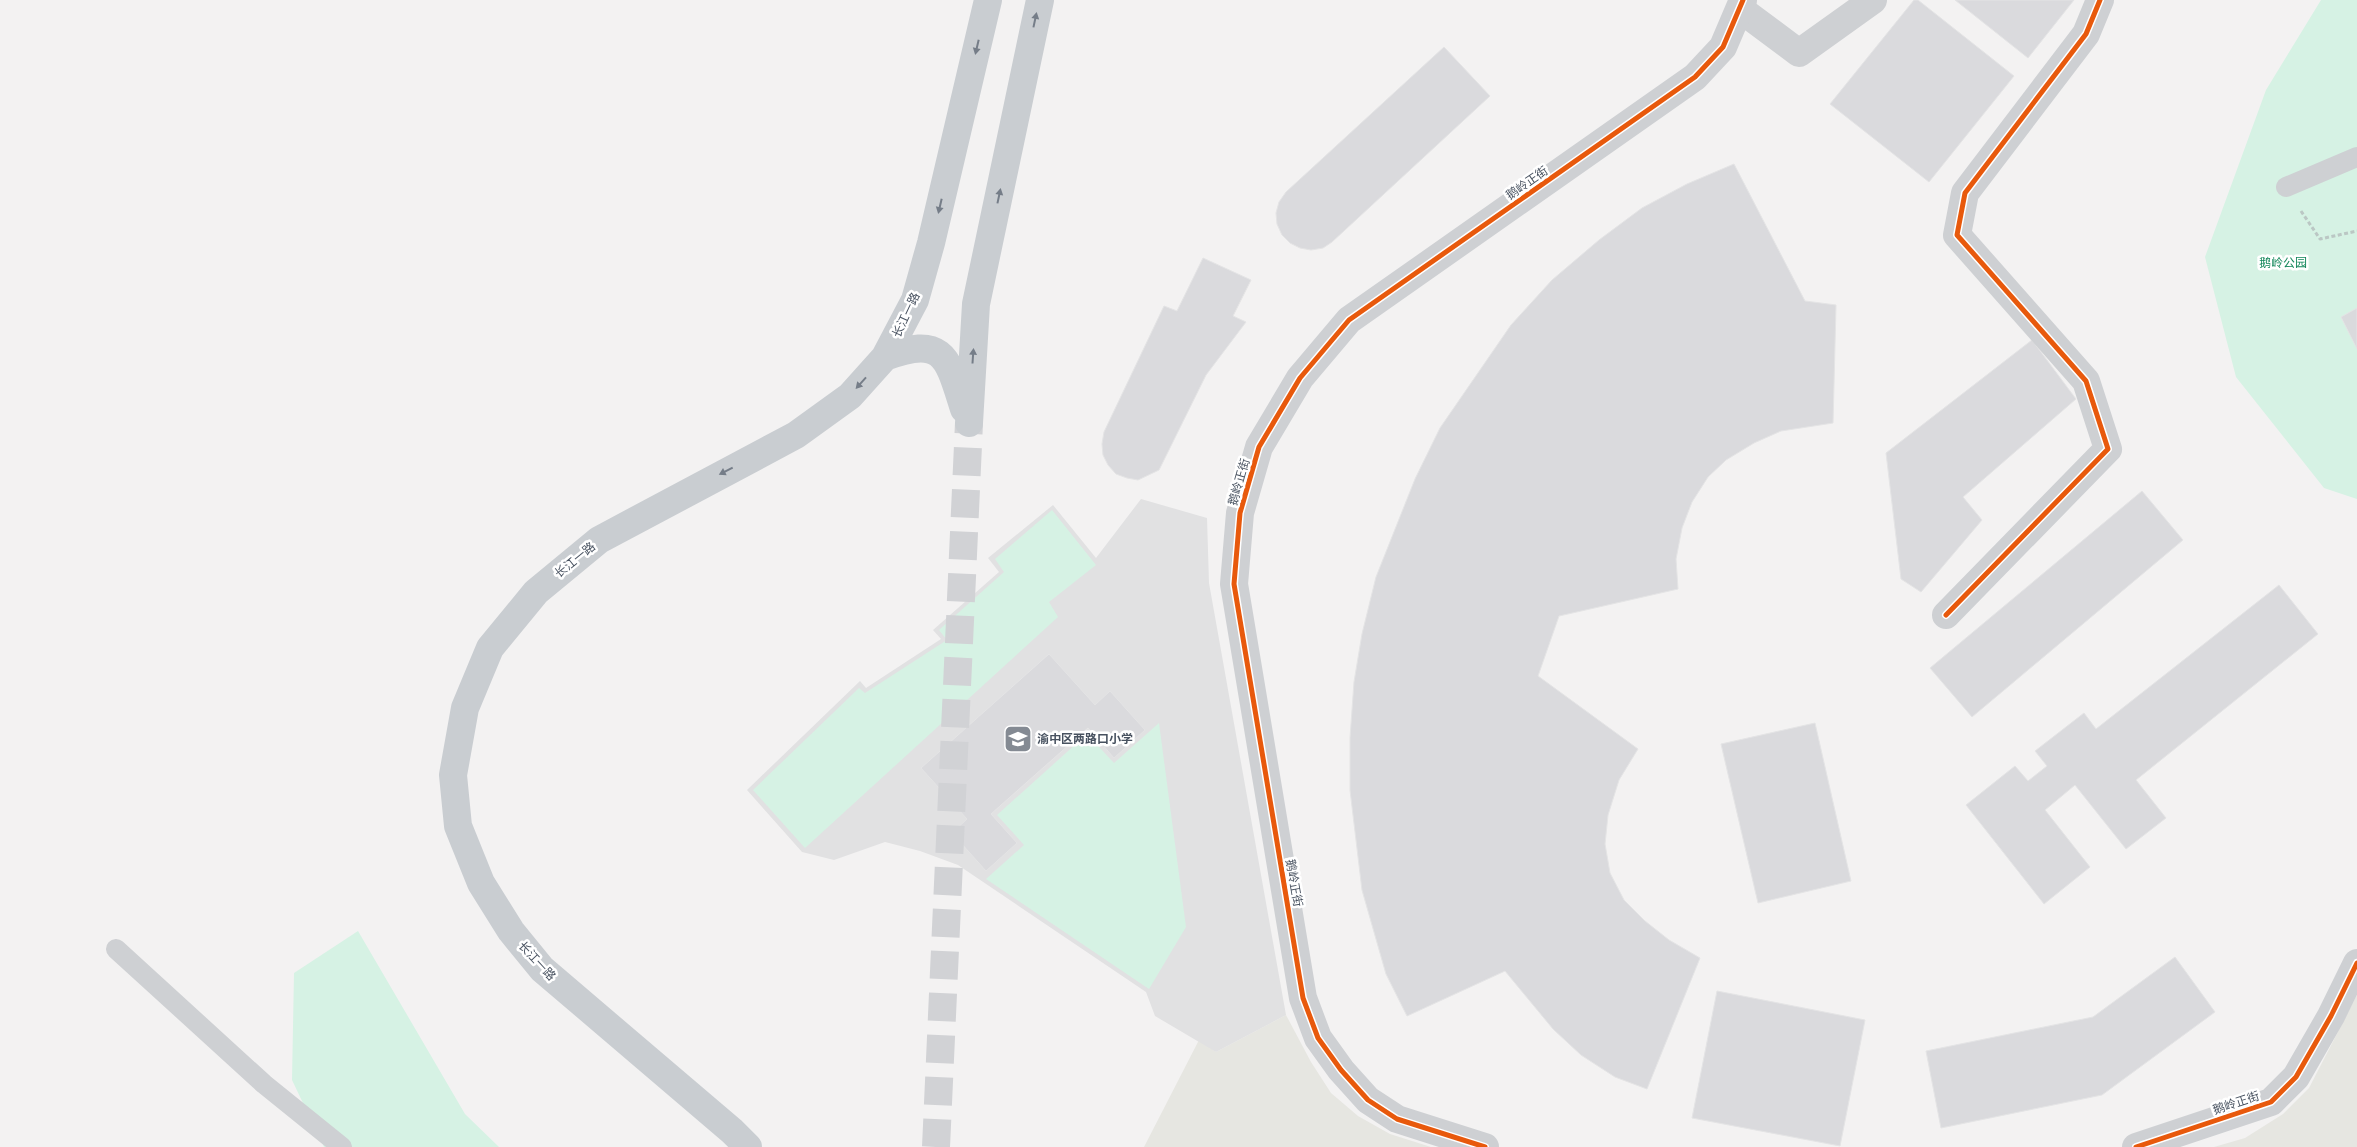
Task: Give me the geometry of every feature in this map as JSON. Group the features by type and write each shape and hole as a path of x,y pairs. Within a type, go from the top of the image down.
{"main road":[{"name":"长江一路","path":"748,1147 732,1131 542,969 511,931 481,883 458,826 453,775 465,708 490,648 536,592 599,540 796,435 850,396 885,357 918,290 931,243 988,0"},
{"path":"885,357 906,349 926,348 942,354 950,366 969,423 976,304 1040,0"}],"street":[{"path":"1741,4 1799,53 1873,0"},
{"path":"1946,615 2108,449 2086,381 1957,236 1965,193 2086,34 2100,0"},
{"name":"鹅岭正街","path":"1486,1147 1398,1119 1368,1100 1341,1070 1318,1038 1303,998 1234,584 1240,513 1259,448 1300,378 1349,320 1695,77 1723,47 1741,4"},
{"name":"鹅岭正街","path":"2136,1147 2271,1102 2296,1076 2331,1016 2357,963"}],"lane":[{"path":"2286,187 2357,157"},
{"path":"116,949 264,1084 342,1147"}],"path":[{"path":"2286,187 2320,239 2357,231"}],"shaded area":[{"name":"渝中区两路口小学","path":"1141,499 1207,518 1209,583 1286,1015 1216,1052 1155,1016 1146,992 958,865 920,851 885,842 834,860 802,852 747,790 860,681 866,688 941,639 933,630 999,572 988,558 1053,505 1096,558"},
{"path":"2357,995 2357,1147 2214,1147 2245,1138 2283,1114 2309,1088"},
{"path":"1286,1015 1311,1062 1331,1093 1358,1116 1390,1134 1431,1147 1144,1147 1199,1040 1216,1052"}],"green space":[{"name":"鹅岭公园","path":"2321,0 2357,0 2357,499 2324,488 2236,377 2205,257 2266,90"},
{"path":"1052,510 1096,565 1049,602 1058,617 805,848 753,790 859,688 865,693 947,640 939,630 1004,572 995,559"},
{"path":"1159,723 1186,927 1149,989 986,879 1024,845 997,815 1087,734 1114,763"},
{"path":"358,931 465,1114 499,1147 324,1147 292,1080 294,973"}],"building":[{"path":"1914,0 1918,0 2014,76 1929,182 1830,104"},
{"path":"1955,0 2074,0 2028,58"},
{"path":"1444,47 1490,96 1332,242 1323,248 1311,250 1300,248 1290,243 1282,235 1277,224 1276,213 1279,202 1286,192"},
{"path":"1734,164 1805,301 1836,305 1833,423 1781,431 1754,443 1726,460 1708,477 1692,502 1682,528 1676,559 1678,589 1559,616 1538,676 1638,749 1619,780 1608,815 1605,844 1610,873 1624,900 1645,921 1669,940 1700,958 1647,1089 1615,1077 1581,1055 1553,1029 1505,971 1407,1016 1386,974 1362,890 1350,790 1350,738 1354,682 1362,634 1376,577 1415,479 1440,428 1511,325 1552,280 1599,240 1642,208 1687,184"},
{"path":"1203,258 1251,280 1233,316 1246,322 1206,375 1159,470 1138,480 1116,474 1108,465 1103,455 1104,432 1164,306 1177,311"},
{"path":"2357,308 2357,349 2341,317"},
{"path":"2032,340 2076,399 1963,497 1982,520 1921,592 1901,579 1886,453"},
{"path":"2142,491 2183,540 1972,717 1930,668"},
{"path":"2279,585 2318,634 2136,780 2166,818 2126,849 2075,785 2045,810 2090,867 2044,904 1966,805 2015,766 2028,781 2047,766 2035,751 2084,713 2096,729"},
{"path":"1049,654 1095,705 1110,691 1145,730 1114,758 1088,728 991,814 1017,843 986,871 952,833 967,819 921,768"},
{"path":"1815,723 1851,881 1758,903 1721,744"},
{"path":"2175,957 2215,1012 2102,1095 1941,1128 1926,1051 2093,1017"},
{"path":"1717,991 1865,1020 1840,1146 1692,1118"}],"tunnel":[{"path":"936,1147 969,423"}],"cycle path":[{"path":"1485,1147 1397,1119 1368,1100 1341,1070 1318,1038 1303,998 1234,584 1240,513 1259,447 1300,378 1349,320 1695,77 1723,47 1743,0"},
{"path":"1946,615 2108,449 2086,381 1957,235 1965,193 2086,34 2100,0"},
{"path":"2136,1147 2271,1102 2296,1077 2331,1016 2357,963"}],"place":[{"name":"渝中区两路口小学","path":"1018,739"}]}
